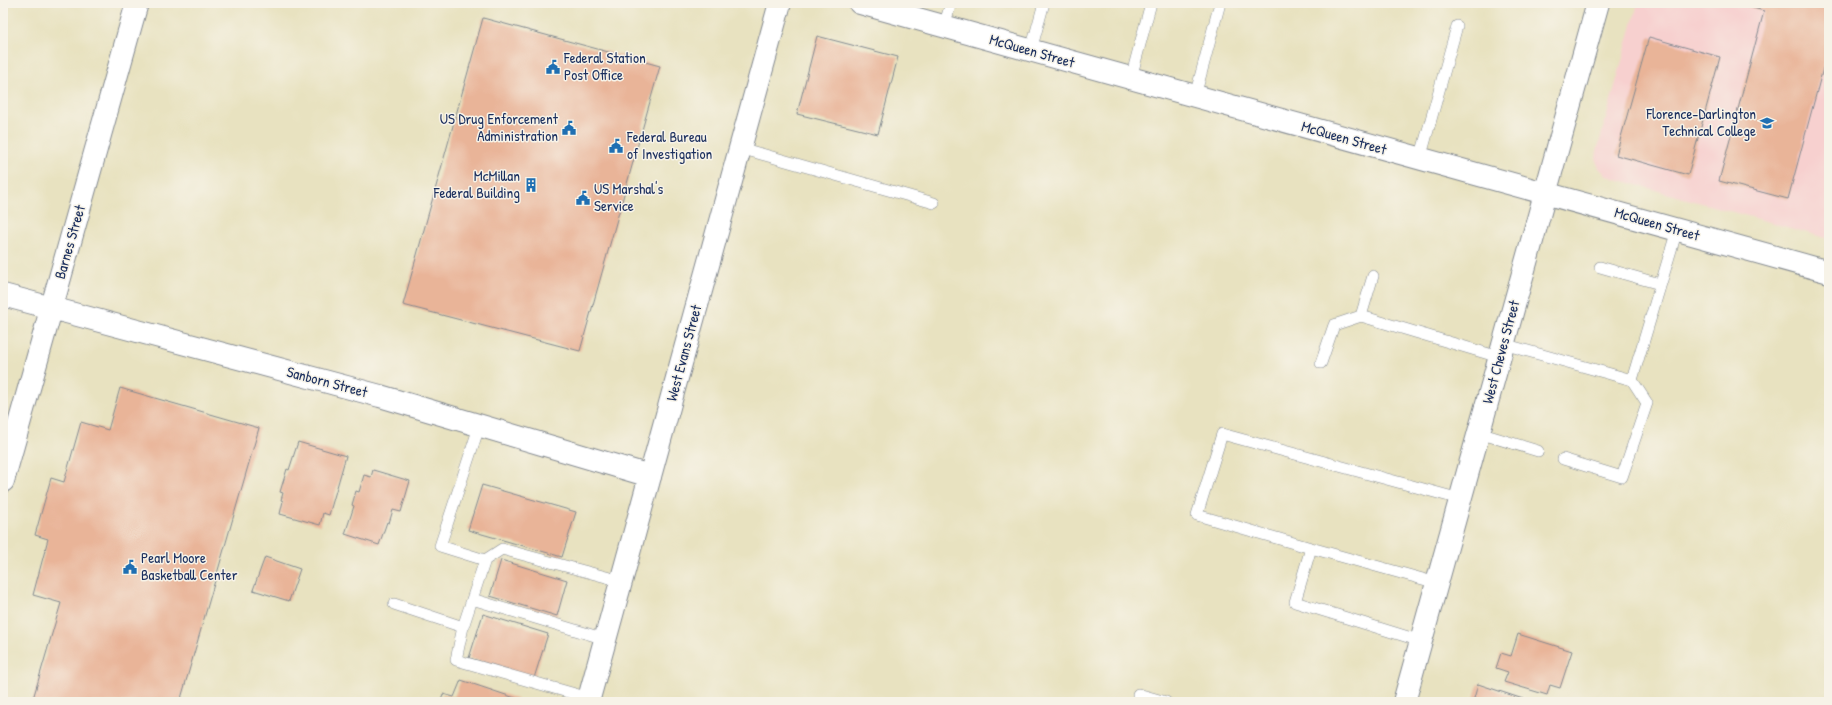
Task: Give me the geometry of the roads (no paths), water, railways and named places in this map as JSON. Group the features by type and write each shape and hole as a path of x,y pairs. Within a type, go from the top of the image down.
{"street":[{"name":"Barnes Street","path":"3,481 8,442 51,308 137,3"},
{"name":"West Evans Street","path":"588,700 780,3"},
{"name":"McQueen Street","path":"860,3 1829,272"},
{"name":"West Cheves Street","path":"1404,702 1598,3"},
{"name":"Sanborn Street","path":"3,295 380,396 479,427 650,476"}],"lane":[{"path":"944,26 951,3"},
{"path":"1031,50 1044,3"},
{"path":"1131,78 1151,3"},
{"path":"1195,96 1220,3"},
{"path":"1420,159 1457,26"},
{"path":"740,148 934,203"},
{"path":"1632,380 1677,230"},
{"path":"1600,267 1660,284"},
{"path":"1361,316 1373,276"},
{"path":"1321,363 1334,325 1361,316 1501,351 1632,380 1647,403 1622,477 1563,459"},
{"path":"479,427 440,546 485,560"},
{"path":"1478,433 1538,451"},
{"path":"1436,583 1197,515 1222,434 1460,499"},
{"path":"1311,548 1295,602 1420,641"},
{"path":"588,700 456,660 463,627 485,560 502,549 621,581"},
{"path":"472,599 605,639"},
{"path":"394,604 463,627"},
{"path":"1138,694 1166,702"}],"place":[{"name":"Federal Station Post Office","path":"553,67"},
{"name":"Florence-Darlington Technical College","path":"1767,123"},
{"name":"US Drug Enforcement Administration","path":"569,128"},
{"name":"Federal Bureau of Investigation","path":"616,146"},
{"name":"McMillan Federal Building","path":"531,185"},
{"name":"US Marshal's Service","path":"583,198"},
{"name":"Pearl Moore Basketball Center","path":"130,567"}]}
